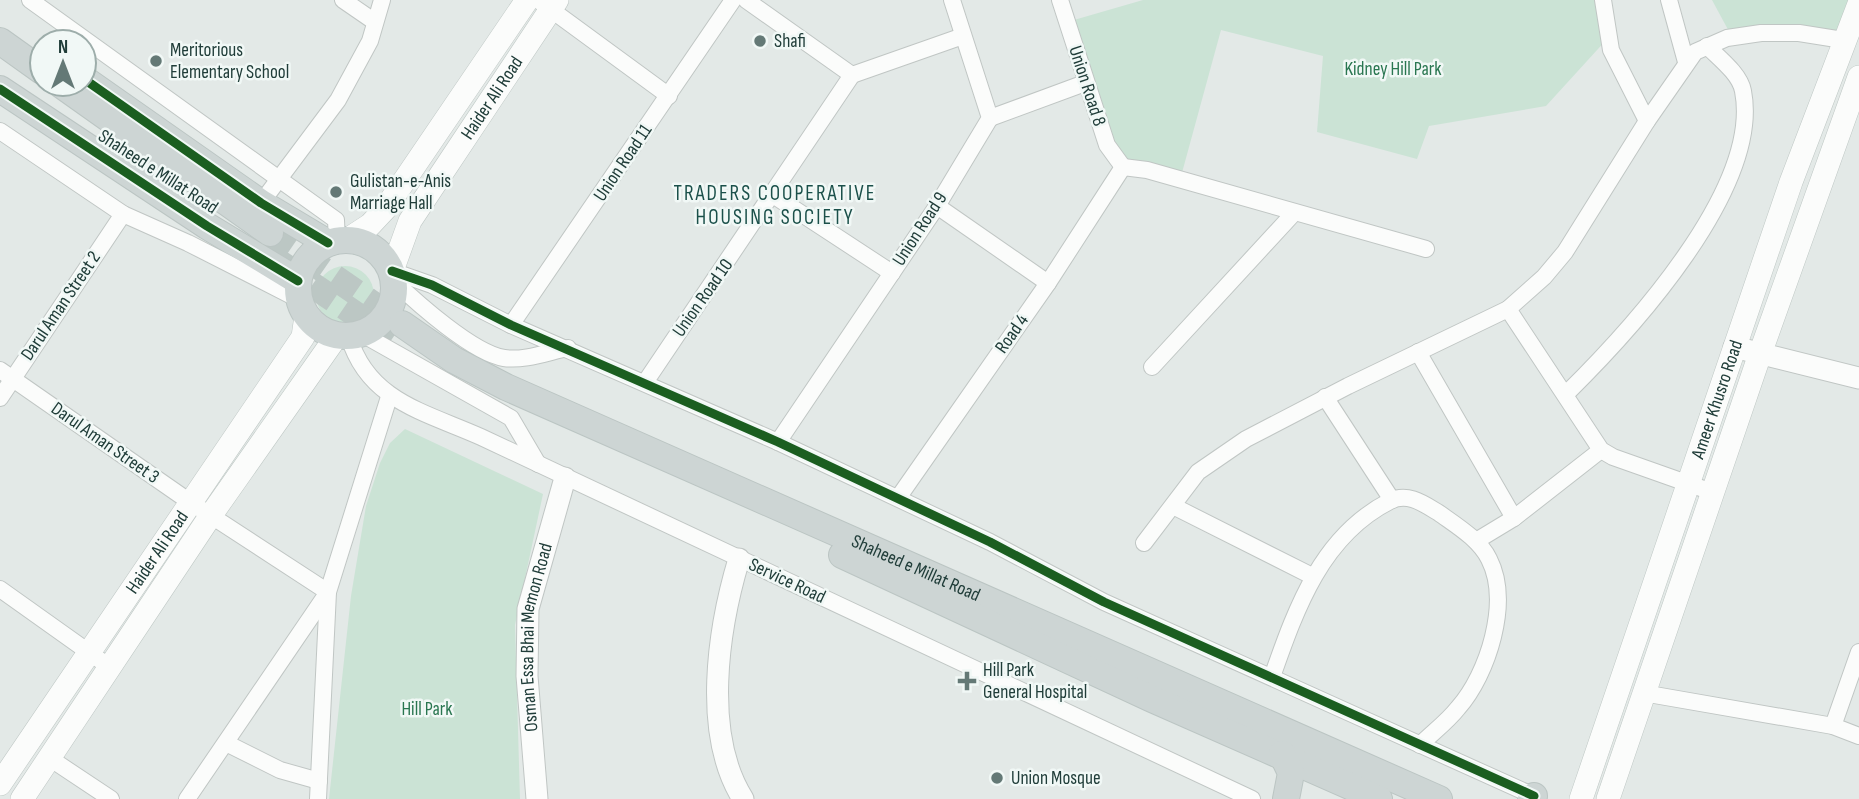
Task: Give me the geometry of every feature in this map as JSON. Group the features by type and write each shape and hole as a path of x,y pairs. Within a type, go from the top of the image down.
{"main road":[{"name":"Haider Ali Road","path":"337,242 370,225 417,166 527,0"},
{"name":"Haider Ali Road","path":"393,276 410,221 548,3"},
{"name":"Ameer Khusro Road","path":"1581,799 1734,347 1843,40 1859,4"},
{"path":"0,20 28,40"},
{"path":"0,41 28,61"},
{"name":"Shaheed e Millat Road","path":"0,73 28,91"},
{"name":"Ameer Khusro Road","path":"1608,799 1712,492 1859,77"},
{"name":"Shaheed e Millat Road","path":"0,89 207,226 296,292"},
{"name":"Shaheed e Millat Road","path":"98,89 261,203 295,223 337,242"},
{"name":"Shaheed e Millat Road","path":"39,98 264,241 78,98"},
{"path":"295,223 302,235 304,252 294,268 296,292 319,329 349,336 380,324 390,310 395,294 393,276 374,249 337,242 314,252 303,265 296,292"},
{"name":"Haider Ali Road","path":"0,784 303,337 296,292"},
{"name":"Shaheed e Millat Road","path":"1379,799 1139,693 492,395 397,332 506,387 1439,799"},
{"name":"Haider Ali Road","path":"22,799 211,515 349,336"},
{"path":"1282,754 1291,774 1286,799"}],"street":[{"path":"31,0 336,220 337,242"},
{"path":"342,0 376,22"},
{"path":"261,203 338,100 370,41 382,0"},
{"name":"Union Road 11","path":"511,325 733,0"},
{"path":"746,0 852,75 963,36"},
{"path":"952,0 990,118 1085,83"},
{"name":"Union Road 8","path":"1060,0 1107,145 1123,167"},
{"path":"1603,0 1611,50 1647,121"},
{"path":"1669,0 1686,62"},
{"path":"548,3 669,96"},
{"path":"1144,543 1198,472 1245,439 1325,397 1508,309 1544,277 1565,252 1686,62 1707,46 1727,38 1761,33 1799,33 1843,40"},
{"path":"1566,394 1625,336 1676,270 1726,185 1744,137 1743,88 1728,67 1707,46"},
{"name":"Union Road 10","path":"646,381 774,195 852,75"},
{"name":"Union Road 9","path":"778,442 937,206 990,118"},
{"path":"0,131 123,214 296,292"},
{"path":"1123,167 1147,170 1293,214 1426,249"},
{"name":"Road 4","path":"898,498 1048,283 1123,167"},
{"path":"774,195 892,273"},
{"path":"937,206 1048,283"},
{"name":"Darul Aman Street 2","path":"0,398 7,374 123,214"},
{"path":"1152,367 1293,214"},
{"path":"393,276 432,285 511,325 646,381 898,498 1104,602 1535,798"},
{"path":"393,276 429,314 495,355 517,358 569,348"},
{"path":"1508,309 1601,450 1712,492"},
{"path":"349,336 511,418 538,464"},
{"name":"Service Road","path":"349,336 356,361 389,397 538,464 1247,798"},
{"path":"1734,347 1859,378"},
{"path":"1418,352 1514,518"},
{"name":"Darul Aman Street 3","path":"7,374 190,502 328,592"},
{"path":"318,799 328,592 389,397"},
{"path":"1325,397 1392,500"},
{"path":"1476,541 1514,518 1601,450"},
{"name":"Osman Essa Bhai Memon Road","path":"537,799 527,676 528,609 565,478"},
{"path":"1272,677 1312,576 1353,526 1392,500 1419,500 1476,541 1495,572 1497,621 1485,663 1460,707 1420,745"},
{"path":"1173,506 1312,576"},
{"path":"739,559 726,603 718,656 721,727 731,790 743,799"},
{"path":"0,589 111,667"},
{"path":"187,799 328,592"},
{"path":"1833,726 1859,652"},
{"path":"1643,693 1833,726 1859,736"},
{"path":"226,743 280,771 319,781"},
{"path":"51,759 111,799"}],"green space":[{"name":"Kidney Hill Park","path":"1143,0 1603,0 1608,38 1546,106 1429,126 1417,159 1317,132 1323,56 1221,30 1180,180 1123,167 1067,22"},
{"path":"1712,0 1859,0 1843,40 1732,37"},
{"path":"345,266 361,271 369,279 374,295 369,311 361,319 345,324 329,319 321,311 316,295 321,279 329,271"},
{"name":"Hill Park","path":"405,429 543,494 515,625 520,799 329,799 351,596 366,506 380,463 390,443"}],"tunnel":[{"path":"270,233 402,324"},
{"path":"280,263 392,339"}],"cycle path":[{"path":"0,89 207,226 298,281"},
{"path":"98,89 261,203 328,243"},
{"path":"392,271 432,285 511,325 778,442 990,542 1104,602 1534,796"}],"place":[{"name":"Shafi","path":"760,41"},
{"name":"Meritorious Elementary School","path":"156,61"},
{"name":"Gulistan-e-Anis Marriage Hall","path":"336,192"},
{"name":"Hill Park General Hospital","path":"967,681"},
{"name":"Union Mosque","path":"997,778"}],"district":[{"name":"TRADERS COOPERATIVE HOUSING SOCIETY","path":"775,205"}]}
